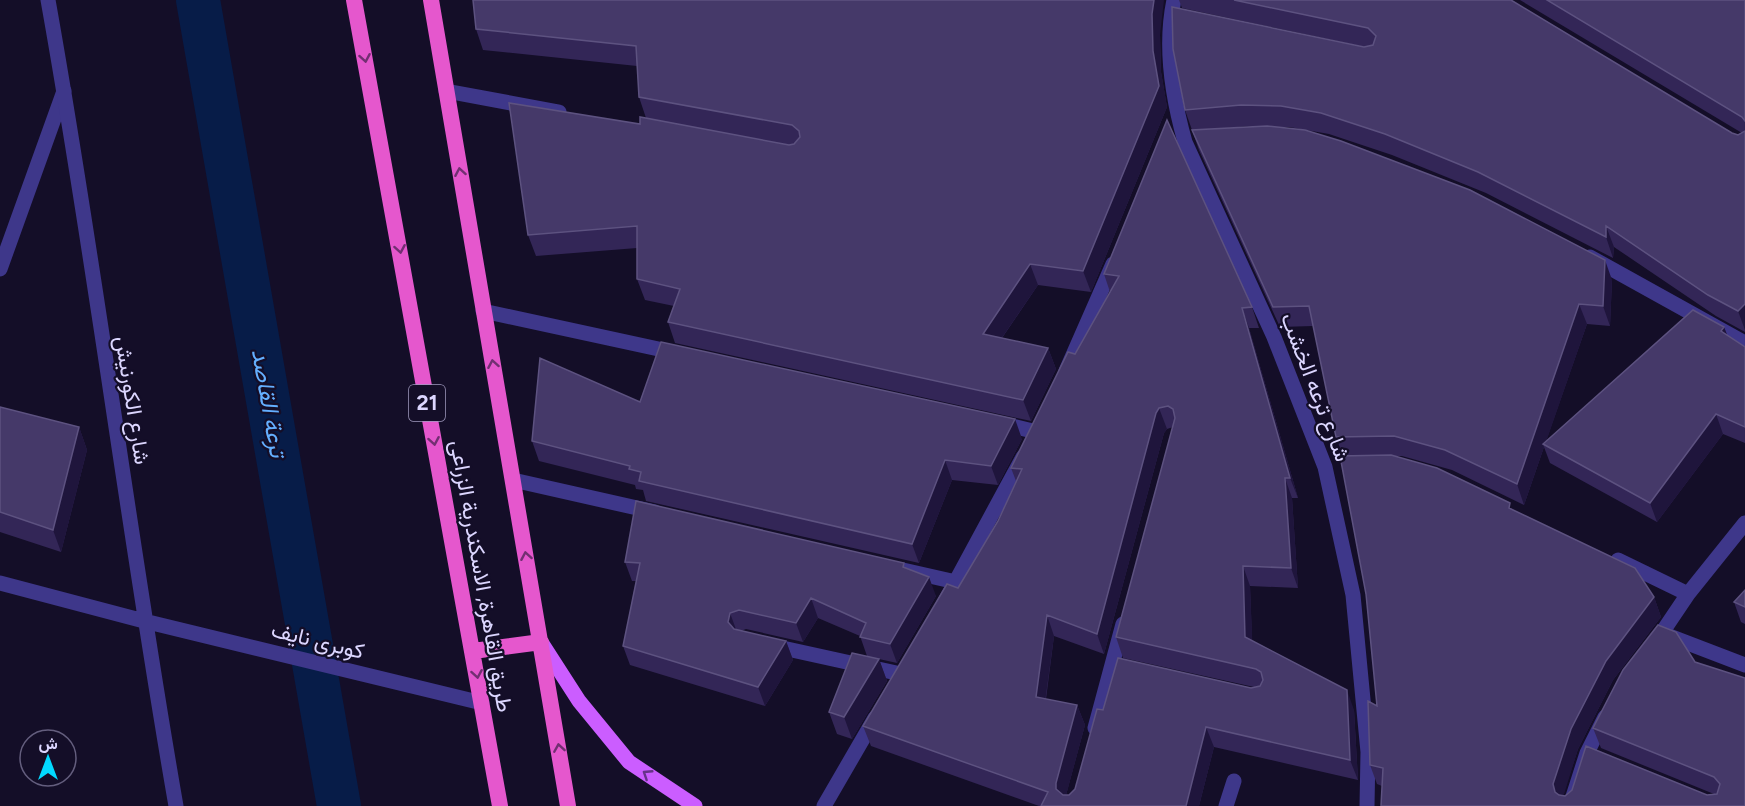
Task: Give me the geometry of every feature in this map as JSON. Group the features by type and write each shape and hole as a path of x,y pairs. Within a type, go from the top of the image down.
{"highway":[{"name":"طريق القاهرة, الاسكندرية الزراعى","path":"354,0 500,806"},
{"name":"طريق القاهرة, الاسكندرية الزراعى","path":"431,0 542,642 568,806"},
{"path":"473,651 542,642"}],"main road":[{"path":"542,642 579,701 629,762 695,806"}],"street":[{"name":"شارع الكورنيش","path":"48,0 64,91 144,621 176,806"},
{"name":"شارع ترعه الخشب","path":"1174,0 1176,17 1169,59 1176,110 1185,142 1274,338 1325,467 1353,595 1368,752 1367,806"},
{"path":"0,269 64,91"},
{"path":"446,92 577,115"},
{"path":"1168,131 1176,110"},
{"path":"1185,142 1206,139"},
{"path":"1061,380 1121,246"},
{"path":"1572,247 1745,343"},
{"path":"483,311 691,356"},
{"path":"933,623 1039,427 979,419"},
{"path":"1325,467 1346,465"},
{"path":"513,480 671,516"},
{"path":"1642,659 1688,594 1745,523"},
{"path":"1605,554 1688,594"},
{"path":"887,566 956,582"},
{"name":"كوبرى نايف","path":"0,583 144,621 482,703"},
{"path":"1091,741 1118,667 1128,608"},
{"path":"1662,633 1745,665"},
{"path":"755,642 898,679 912,657"},
{"path":"824,806 883,704"},
{"path":"1570,806 1612,705"},
{"path":"1226,806 1234,782"}],"building":[{"path":"473,0 1154,0 1153,51 1159,86 1083,271 1030,264 983,334 1048,348 1023,400 668,322 680,289 637,279 637,226 528,235 509,103 640,124 640,117 789,145 794,144 800,137 799,131 792,125 639,97 636,46 476,29"},
{"path":"1234,0 1511,0 1732,133 1738,135 1745,131 1745,304 1738,311 1708,295 1606,226 1606,237 1478,172 1385,134 1321,113 1281,106 1241,105 1185,110 1173,49 1172,7 1364,47 1373,45 1376,36 1368,28"},
{"path":"1547,0 1745,0 1745,121 1742,117"},
{"path":"1167,120 1252,307 1242,308 1290,478 1285,478 1291,568 1243,566 1245,637 1347,690 1350,760 1206,727 1186,806 1041,806 1048,792 863,726 947,584 958,588 998,521 1022,469 1011,468 1068,352 1075,354 1119,276 1104,274","holes":["1168,406 1173,409 1175,418 1116,637 1256,669 1261,672 1263,680 1260,686 1251,688 1118,658 1103,710 1097,709 1075,789 1069,795 1063,795 1056,789 1056,783 1077,705 1036,697 1047,615 1097,634 1156,413 1159,408"]},
{"path":"1267,126 1305,130 1341,141 1470,190 1605,260 1603,306 1579,304 1517,484 1445,450 1394,436 1336,437 1309,306 1273,307 1192,130"},
{"path":"1693,310 1724,327 1721,331 1745,347 1745,427 1716,414 1650,503 1543,444"},
{"path":"661,342 1015,419 991,466 945,460 912,544 639,481 641,472 629,469 630,466 532,441 540,358 640,402"},
{"path":"0,407 79,427 53,530 0,512"},
{"path":"1391,455 1437,468 1510,503 1509,508 1635,568 1654,597 1606,661 1571,729 1553,784 1555,792 1565,796 1572,790 1586,746 1707,795 1717,794 1720,784 1714,777 1593,728 1623,670 1658,625 1676,632 1695,662 1745,678 1745,806 1381,806 1383,768 1370,765 1368,701 1377,706 1366,594 1340,456"},
{"path":"636,501 904,563 903,567 929,577 890,644 860,637 866,623 811,598 796,623 739,610 730,613 728,622 734,629 786,641 758,687 623,646 640,563 625,562"},
{"path":"1745,590 1745,607 1734,602"},
{"path":"852,653 879,659 844,717 829,712"}],"waterway":[{"name":"ترعة القاصد","path":"198,0 339,806"}]}
